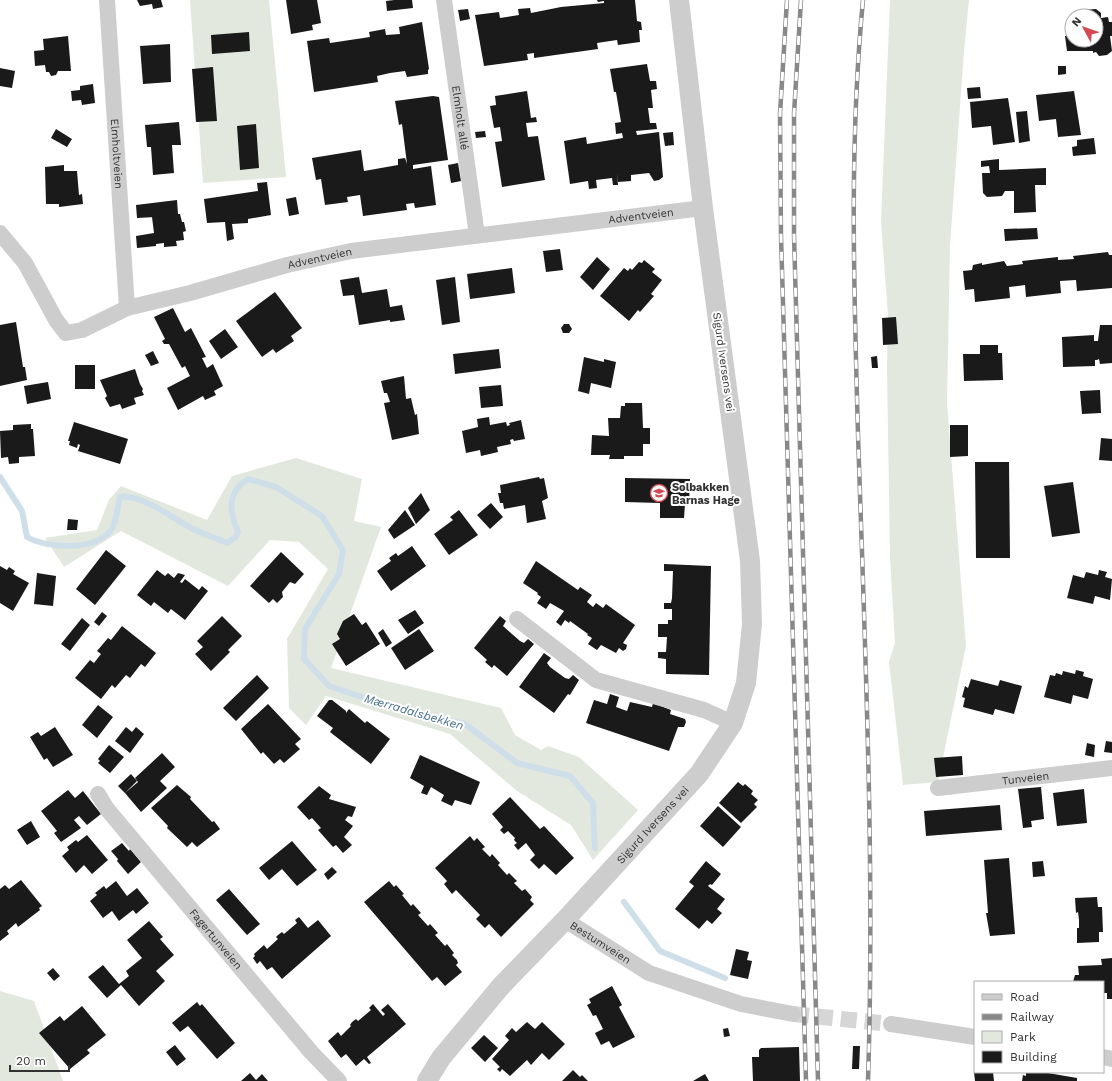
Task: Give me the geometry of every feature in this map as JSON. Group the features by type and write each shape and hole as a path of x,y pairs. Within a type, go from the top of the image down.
{"street":[{"name":"Elmholtveien","path":"107,0 127,308"},
{"name":"Elmholt allé","path":"444,0 477,235"},
{"name":"Sigurd Iversens vei","path":"565,920 699,774 733,723 746,683 749,661 752,624 750,561 703,208 679,0"},
{"name":"Adventveien","path":"0,233 26,263 56,320 66,333 82,330 127,308 190,293 287,265 351,251 703,208"},
{"path":"518,620 596,680 704,710 733,723"},
{"name":"Tunveien","path":"938,788 1112,768"},
{"name":"Fagertunveien","path":"98,794 107,809 311,1052 339,1081"},
{"name":"Bestumveien","path":"427,1081 440,1058 502,985 565,920 649,973 741,1004 793,1014"},
{"path":"891,1024 974,1037"}],"green space":[{"path":"190,0 269,0 286,177 203,183"},
{"path":"890,0 969,0 950,246 947,403 966,646 938,782 903,785 889,662 895,643 890,557 887,369 888,315 881,222"},
{"path":"296,458 362,479 354,521 381,527 331,668 501,708 515,735 541,750 548,746 579,757 638,810 593,860 571,825 517,791 450,734 326,696 306,725 289,708 287,639 328,569 299,542 270,540 228,586 121,531 64,567 45,538 97,530 109,500 121,486 207,520 232,476"},
{"path":"0,991 34,1001 63,1081 0,1081"}],"building":[{"path":"137,0 161,0 163,7 153,9 152,4 140,6"},
{"path":"286,0 317,0 321,23 312,25 313,30 291,34"},
{"path":"412,0 413,8 387,11 386,1"},
{"path":"597,0 635,0 637,21 641,22 642,30 639,30 640,42 618,45 617,40 597,43 598,49 534,58 534,53 527,54 528,60 484,66 475,15 499,12 500,18 519,15 518,9 530,8 531,13 561,7 604,3 604,1 598,2"},
{"path":"468,9 470,19 460,21 458,10"},
{"path":"1108,17 1109,22 1112,22 1112,36 1110,36 1112,51 1107,55 1099,56 1096,52 1093,53 1093,51 1067,51 1067,48 1104,48 1104,18"},
{"path":"422,22 429,69 428,74 407,77 405,71 390,73 377,76 378,82 314,92 307,41 329,38 330,43 370,37 369,32 385,29 386,35 400,34 399,27"},
{"path":"249,32 250,51 212,54 211,35"},
{"path":"68,36 71,71 58,71 56,75 51,76 49,72 46,72 45,65 35,66 34,51 44,50 43,39"},
{"path":"170,44 171,82 143,84 140,46"},
{"path":"647,64 650,81 656,81 657,89 651,90 653,108 648,108 650,123 656,123 657,129 636,131 637,135 659,132 663,177 654,181 649,173 631,175 631,181 618,182 617,173 618,185 613,185 612,178 596,180 597,188 589,189 588,181 570,184 564,141 586,137 587,144 623,138 622,133 616,134 615,123 621,122 616,92 614,92 610,69"},
{"path":"1058,66 1066,66 1066,74 1058,75"},
{"path":"213,67 217,121 196,122 192,69"},
{"path":"0,68 15,71 12,88 0,86"},
{"path":"93,84 95,103 82,105 81,100 72,101 71,91 80,90 80,86"},
{"path":"980,87 981,98 968,99 967,88"},
{"path":"527,91 531,118 536,117 537,122 526,123 528,137 538,136 545,180 502,187 495,142 502,141 500,127 494,128 490,106 496,105 495,96"},
{"path":"1074,91 1081,135 1058,137 1056,119 1039,121 1036,95"},
{"path":"433,96 439,97 448,160 413,165 413,169 431,166 436,205 415,208 414,203 406,204 407,210 363,216 360,195 347,197 348,202 325,205 321,179 316,180 312,158 361,150 364,171 398,165 398,159 405,158 407,164 402,124 399,125 395,101"},
{"path":"1008,98 1015,142 993,145 991,126 972,128 970,102"},
{"path":"1027,111 1030,141 1019,143 1016,112"},
{"path":"179,122 181,145 172,145 174,173 153,175 151,147 147,147 145,125"},
{"path":"256,124 259,168 240,170 237,126"},
{"path":"56,129 72,139 67,147 51,138"},
{"path":"485,131 486,137 476,138 475,132"},
{"path":"673,132 674,145 665,146 663,133"},
{"path":"1094,138 1096,154 1073,156 1072,147 1077,146 1077,140"},
{"path":"999,159 999,170 1046,168 1046,185 1035,185 1036,212 1014,213 1014,191 1005,191 1002,196 987,197 983,193 982,173 990,173 989,166 981,167 981,161"},
{"path":"458,163 461,181 451,183 448,165"},
{"path":"64,165 64,171 77,171 79,195 82,194 83,204 59,207 59,204 46,204 45,167"},
{"path":"267,182 271,215 248,219 248,223 232,224 234,239 227,241 225,222 207,223 204,199 258,191 257,183"},
{"path":"296,197 299,214 289,216 286,199"},
{"path":"177,200 178,214 180,214 182,222 184,222 186,231 183,232 184,240 176,241 177,246 164,247 164,243 156,244 156,246 137,248 136,236 154,233 152,217 137,218 136,205"},
{"path":"1037,228 1038,239 1005,241 1004,229"},
{"path":"560,249 563,270 546,272 543,251"},
{"path":"1108,252 1109,255 1112,255 1112,288 1077,291 1076,280 1060,281 1061,293 1026,297 1025,285 1009,287 1010,298 975,302 974,289 965,290 963,271 972,270 973,265 1004,261 1007,266 1023,264 1022,261 1058,257 1058,260 1074,259 1073,256"},
{"path":"597,257 610,269 593,290 580,277"},
{"path":"644,260 655,269 652,272 662,280 651,294 654,296 640,312 638,310 629,321 600,296 624,268 628,271 630,268 632,270 639,262 642,263"},
{"path":"512,268 515,293 470,299 467,274"},
{"path":"359,277 362,293 387,289 390,307 402,305 405,320 390,322 390,320 359,325 354,295 343,296 340,280"},
{"path":"455,277 460,322 442,325 436,280"},
{"path":"275,292 302,328 291,336 294,341 276,353 273,349 262,357 236,321"},
{"path":"173,308 185,332 191,328 206,357 202,358 207,368 213,364 223,386 214,391 216,395 205,400 203,396 178,410 167,388 190,376 185,366 182,368 169,344 164,344 162,341 165,339 154,317"},
{"path":"896,317 898,344 883,345 882,318"},
{"path":"16,322 23,367 25,367 27,380 0,386 0,325"},
{"path":"564,324 569,324 572,329 569,333 563,333 561,328"},
{"path":"1100,325 1112,325 1112,363 1100,364 1099,359 1095,360 1095,366 1063,367 1062,337 1094,335 1094,341 1098,341"},
{"path":"225,329 238,347 221,359 209,341"},
{"path":"980,345 998,345 998,353 1002,353 1003,380 964,381 963,354 980,354"},
{"path":"499,349 501,368 455,374 453,354"},
{"path":"153,351 159,363 151,366 145,355"},
{"path":"877,356 878,368 872,368 871,357"},
{"path":"584,357 604,362 604,359 616,362 611,388 591,383 589,394 578,391"},
{"path":"75,365 95,365 95,389 75,389"},
{"path":"135,369 144,395 134,398 136,404 122,409 120,404 110,407 105,398 107,396 100,380"},
{"path":"404,376 406,399 411,398 415,415 417,414 419,434 392,440 384,403 390,402 387,393 384,393 381,381"},
{"path":"48,382 51,399 27,404 24,386"},
{"path":"501,385 503,406 481,408 479,387"},
{"path":"1100,390 1101,413 1082,414 1080,391"},
{"path":"625,403 642,403 643,428 650,428 650,444 643,444 643,456 624,456 624,459 609,459 610,455 591,455 592,435 609,436 608,418 620,418 621,406 625,406"},
{"path":"489,417 490,425 506,422 507,426 510,425 509,423 521,420 525,439 514,441 513,439 510,440 511,444 497,447 498,452 481,456 480,450 466,453 462,431 478,427 477,419"},
{"path":"74,422 128,439 120,464 78,451 80,445 78,444 77,448 69,445 70,441 68,441"},
{"path":"31,424 31,429 33,429 35,456 19,457 19,463 9,464 8,457 1,458 0,431 13,430 13,425"},
{"path":"950,425 968,425 968,456 950,457"},
{"path":"1101,438 1112,439 1112,461 1099,460"},
{"path":"975,462 1009,462 1010,558 976,558"},
{"path":"539,477 540,479 544,478 548,498 542,501 546,519 527,523 525,505 504,509 503,503 500,503 498,493 501,493 500,485"},
{"path":"625,478 690,479 689,504 685,504 684,518 660,518 660,503 625,502"},
{"path":"1073,482 1080,533 1052,537 1044,486"},
{"path":"421,493 430,510 416,524 408,508"},
{"path":"491,503 503,517 490,529 477,515"},
{"path":"405,510 415,525 394,539 388,530"},
{"path":"459,510 478,535 449,555 434,534 453,520 450,517"},
{"path":"68,519 78,520 77,530 67,530"},
{"path":"412,546 426,566 391,591 377,571 391,561 389,558 396,553 398,556"},
{"path":"106,550 126,566 95,605 76,589"},
{"path":"281,552 304,574 295,584 290,582 282,592 283,597 277,603 273,599 269,603 250,586"},
{"path":"536,561 578,590 580,587 592,595 587,602 593,607 596,603 603,608 606,604 635,625 623,643 627,645 626,649 623,651 619,648 616,653 601,645 597,650 588,644 592,638 570,621 569,623 565,620 561,626 556,622 564,611 550,603 546,609 537,603 541,597 537,594 538,593 523,583"},
{"path":"664,564 711,566 709,675 666,674 666,659 658,658 658,652 666,652 667,637 658,637 658,624 668,624 668,620 672,620 672,609 664,609 664,603 671,603 673,571 664,571"},
{"path":"0,566 7,570 9,567 15,571 13,574 29,583 13,611 0,603"},
{"path":"157,570 165,576 168,573 174,578 178,573 185,575 180,582 182,583 185,579 199,590 202,586 208,591 185,620 171,609 168,613 154,602 151,606 137,595"},
{"path":"1099,570 1107,572 1105,577 1112,579 1110,600 1095,596 1093,604 1067,598 1073,575 1084,578 1086,572 1098,575"},
{"path":"37,573 56,576 53,606 34,604"},
{"path":"415,610 424,623 408,634 398,620"},
{"path":"102,612 107,616 99,626 94,622"},
{"path":"354,614 362,625 366,622 380,644 346,666 332,644 340,639 337,634 343,621"},
{"path":"222,616 242,636 228,650 230,652 211,671 195,654 203,647 197,641"},
{"path":"500,616 506,621 503,626 520,641 524,643 528,639 534,644 507,676 494,665 492,668 485,662 487,660 474,648"},
{"path":"82,618 90,625 70,651 61,644"},
{"path":"122,626 156,653 145,667 141,664 130,678 126,675 115,688 112,685 101,699 75,678 90,660 94,663 101,654 97,651 108,638 111,640"},
{"path":"383,629 392,643 386,647 378,633"},
{"path":"419,629 434,651 405,670 391,648"},
{"path":"544,653 551,658 547,663 550,667 565,678 569,679 573,675 579,680 570,695 568,694 554,713 519,687"},
{"path":"1076,670 1084,672 1083,676 1093,679 1088,699 1073,695 1071,704 1044,697 1050,675 1055,676 1056,673 1062,675 1063,671 1075,674"},
{"path":"257,675 269,688 236,721 223,708"},
{"path":"971,679 998,686 1000,680 1022,686 1014,714 995,709 993,715 963,707 965,698 962,697 965,686 968,688"},
{"path":"610,694 619,697 616,707 627,711 630,702 652,707 653,703 671,710 670,714 685,719 686,722 684,727 678,727 669,751 586,723 594,700 607,704"},
{"path":"329,700 332,700 346,711 346,713 349,709 365,723 367,721 390,739 371,764 330,732 333,728 317,716"},
{"path":"268,704 301,739 295,744 300,749 284,763 280,759 274,764 263,752 261,754 241,729"},
{"path":"98,705 113,717 97,738 82,725"},
{"path":"55,727 73,755 53,767 47,758 44,760 30,737 38,732 41,736"},
{"path":"126,727 132,732 136,727 144,734 130,753 115,741"},
{"path":"1106,741 1112,742 1112,753 1104,752"},
{"path":"1087,743 1095,745 1094,757 1085,755"},
{"path":"109,745 124,757 110,773 98,763 100,761 98,759"},
{"path":"162,753 175,767 160,781 167,788 141,812 125,793 138,782 135,778"},
{"path":"420,755 480,782 471,805 455,800 452,806 441,801 444,795 431,787 427,795 421,793 424,786 410,778"},
{"path":"962,756 963,775 936,777 934,758"},
{"path":"131,774 137,781 125,793 118,786"},
{"path":"738,782 743,786 745,784 753,791 751,794 758,800 754,804 757,807 741,823 719,803"},
{"path":"177,785 191,797 190,799 212,822 214,821 220,829 197,847 192,842 187,847 167,828 168,826 151,808"},
{"path":"319,786 331,795 329,799 356,807 352,817 348,816 345,820 353,826 344,837 352,845 343,853 336,845 333,847 318,830 321,828 312,818 309,820 297,807"},
{"path":"1041,787 1044,819 1031,821 1032,827 1023,828 1018,789"},
{"path":"1084,789 1087,823 1057,826 1053,793"},
{"path":"68,790 75,798 83,791 101,814 87,825 79,816 74,820 81,828 61,842 54,833 57,831 41,811"},
{"path":"510,797 540,829 544,826 574,858 556,875 544,864 539,869 530,860 535,855 526,843 518,850 514,845 517,843 514,840 515,838 508,831 504,834 500,830 503,827 492,814"},
{"path":"1000,805 1002,830 926,836 924,811"},
{"path":"718,806 741,827 723,847 700,826"},
{"path":"31,821 40,837 27,845 17,830"},
{"path":"87,835 108,860 92,874 84,865 76,873 62,856 69,850 67,847 76,840 78,842"},
{"path":"470,836 474,841 477,838 485,847 482,849 490,857 492,854 500,863 498,865 507,875 509,873 517,881 514,883 522,891 525,889 532,897 530,900 534,904 501,937 489,924 485,928 476,919 480,915 456,890 452,894 444,884 447,881 435,868"},
{"path":"292,841 317,870 297,886 282,869 269,880 259,868"},
{"path":"122,843 129,851 130,849 141,862 128,874 111,851"},
{"path":"1009,858 1015,934 990,936 986,913 988,913 984,860"},
{"path":"706,861 721,874 712,885 710,884 708,886 725,899 717,909 722,913 712,924 707,920 699,929 675,909 694,886 689,882"},
{"path":"1043,861 1045,876 1033,877 1032,862"},
{"path":"332,867 337,872 328,880 324,874"},
{"path":"21,880 42,906 39,908 40,910 18,927 16,923 7,931 9,934 0,941 0,889 5,885 9,889"},
{"path":"116,881 127,896 137,888 149,903 136,914 133,910 119,921 112,911 103,918 90,901 97,895 95,893 104,886 106,889"},
{"path":"389,881 394,887 396,885 404,894 402,895 411,906 413,904 421,913 418,915 428,926 430,924 438,933 435,935 445,946 447,944 454,953 452,955 458,963 456,965 462,972 445,986 437,977 432,981 364,902"},
{"path":"229,889 260,924 247,935 216,900"},
{"path":"1097,897 1098,907 1102,907 1103,932 1099,932 1099,942 1077,943 1077,928 1079,928 1079,920 1078,912 1076,913 1075,898"},
{"path":"299,917 308,928 318,920 331,936 282,979 272,967 267,970 260,961 257,964 253,958 255,956 254,954 264,945 267,949 278,939 276,937 278,935 282,932 284,934 297,923 295,920"},
{"path":"149,921 163,937 160,939 174,955 156,971 165,981 139,1006 121,985 107,998 88,977 103,965 119,984 129,976 126,971 142,958 127,940"},
{"path":"736,949 749,952 747,960 752,961 748,979 730,975"},
{"path":"1112,958 1112,999 1107,999 1107,993 1104,993 1104,981 1073,981 1075,975 1079,975 1078,966 1102,965 1101,959"},
{"path":"53,968 60,976 54,981 47,973"},
{"path":"612,986 622,1005 619,1007 635,1037 613,1048 609,1041 601,1045 595,1033 603,1029 596,1015 593,1016 587,1005 591,1003 589,999"},
{"path":"197,1002 200,1006 202,1004 235,1043 217,1059 188,1026 180,1032 172,1023"},
{"path":"373,1004 383,1016 385,1014 381,1010 388,1004 406,1024 367,1057 371,1063 369,1064 364,1059 356,1066 346,1054 341,1058 328,1041 338,1032 341,1036 351,1026 350,1025 352,1022 356,1019 358,1021 371,1010 369,1008"},
{"path":"82,1006 106,1035 87,1050 90,1053 70,1069 39,1033 60,1016 64,1021"},
{"path":"527,1022 535,1029 542,1022 565,1044 549,1060 542,1053 531,1065 527,1060 510,1076 502,1069 500,1072 497,1069 500,1067 492,1059 509,1040 505,1036 512,1028 516,1032"},
{"path":"728,1028 730,1036 724,1037 723,1029"},
{"path":"484,1035 498,1048 485,1062 471,1048"},
{"path":"175,1045 186,1059 177,1066 166,1052"},
{"path":"853,1046 860,1046 859,1069 852,1069"},
{"path":"799,1047 800,1081 753,1081 752,1057 759,1057 759,1050 761,1048"},
{"path":"573,1070 580,1077 582,1075 588,1081 562,1081"},
{"path":"250,1073 256,1080 262,1074 268,1081 241,1081"},
{"path":"974,1073 993,1073 994,1081 975,1081"},
{"path":"1026,1073 1048,1073 1077,1078 1077,1081 1022,1081 1023,1075 1026,1076"},
{"path":"705,1074 709,1081 693,1081"}],"waterway":[{"name":"Mærradalsbekken","path":"0,477 22,511 27,537 36,541 59,546 83,545 104,537 113,527 120,497 128,497 147,503 193,529 227,543 235,538 238,532 233,517 232,502 233,496 241,484 248,479 276,487 322,516 343,550 339,574 305,629 304,659 329,686 404,711 465,724 517,763 570,776 593,803 595,848"},
{"name":"Mærradalsbekken","path":"624,902 660,951 725,978"}],"tunnel":[{"path":"793,1014 891,1024"}],"railway":[{"path":"787,0 780,114 781,236 806,1081"},
{"path":"801,0 794,114 794,235 818,1081"},
{"path":"863,0 854,163 854,271 870,839 870,1000 868,1081"}],"place":[{"name":"Solbakken Barnas Hage","path":"659,493"}]}
